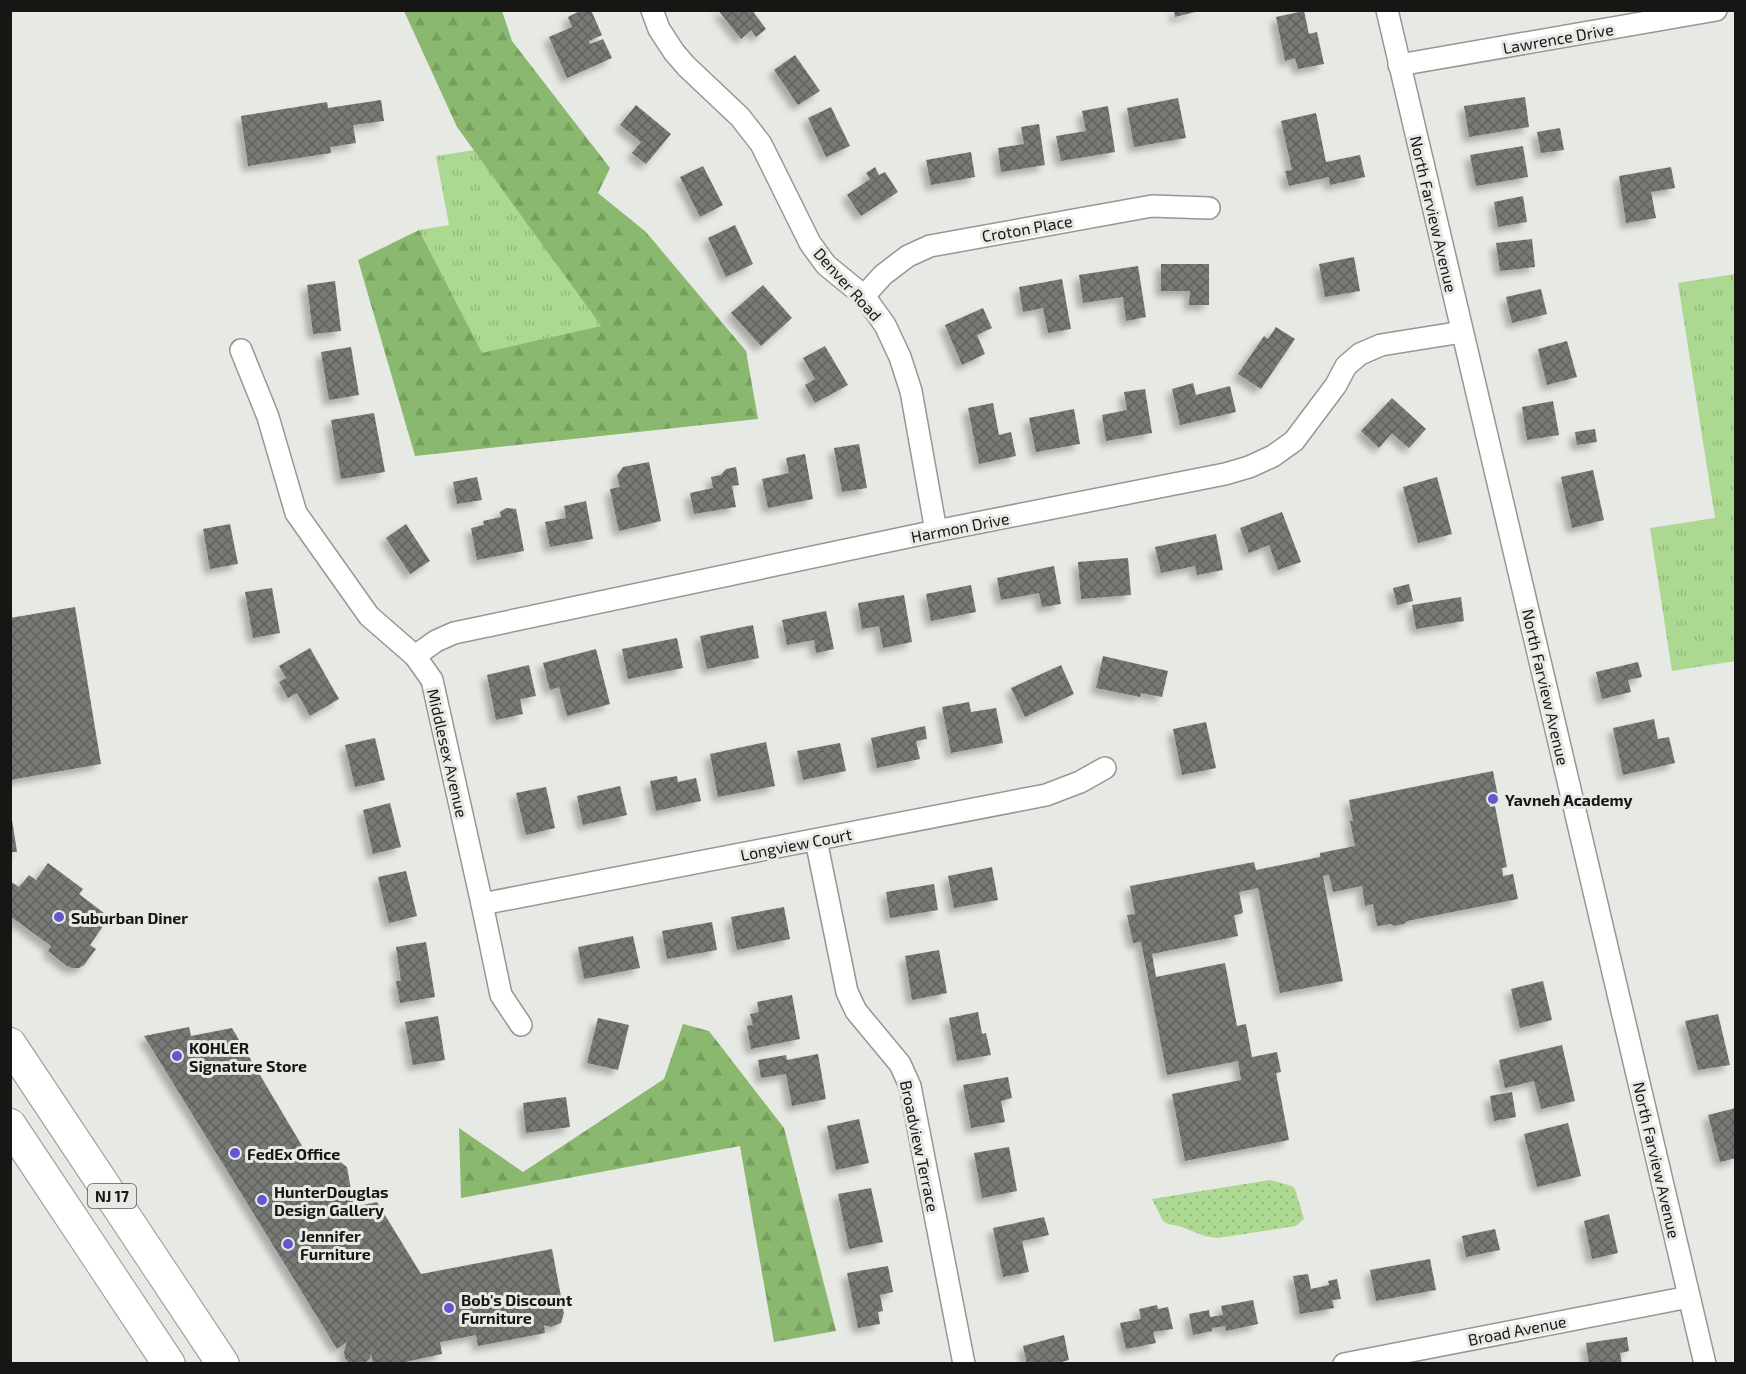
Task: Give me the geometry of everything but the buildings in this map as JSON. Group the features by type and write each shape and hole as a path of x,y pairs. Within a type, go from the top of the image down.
{"highway":[{"name":"NJ 17","path":"10,1044 223,1364"},
{"name":"NJ 17","path":"10,1125 169,1364"}],"street":[{"name":"Denver Road","path":"652,10 659,29 674,52 740,117 761,144 810,243 826,264 864,296 885,325 900,357 911,391 936,531"},
{"name":"North Farview Avenue","path":"1387,10 1705,1364"},
{"name":"Lawrence Drive","path":"1399,65 1716,10"},
{"name":"Croton Place","path":"864,296 883,275 908,256 930,246 1152,206 1209,208"},
{"name":"Harmon Drive","path":"415,656 436,641 454,633 936,531 1225,474 1249,467 1273,456 1294,441 1336,385 1346,366 1360,354 1381,345 1462,332"},
{"name":"Middlesex Avenue","path":"241,350 268,417 296,513 369,616 415,656 432,680 501,995 521,1025"},
{"name":"Longview Court","path":"482,904 1046,795 1080,782 1105,768"},
{"name":"Broadview Terrace","path":"816,840 847,992 856,1011 900,1064 910,1086 964,1364"},
{"name":"Broad Avenue","path":"1344,1364 1689,1297"}],"green space":[{"path":"404,11 502,11 512,41 610,168 598,193 646,232 746,351 758,419 415,456 358,260 419,230 482,353 601,326 457,127"},
{"path":"474,150 601,326 482,354 419,230 449,225 436,156"},
{"path":"1735,274 1735,661 1672,671 1650,528 1715,518 1678,283"},
{"path":"683,1024 709,1031 784,1128 836,1331 774,1342 740,1146 461,1198 459,1128 523,1172 664,1079"},
{"path":"1270,1180 1292,1186 1295,1189 1304,1219 1296,1226 1218,1238 1205,1236 1163,1221 1152,1199"}],"place":[{"name":"Yavneh Academy","path":"1493,799"},
{"name":"Suburban Diner","path":"59,917"},
{"name":"KOHLER Signature Store","path":"177,1056"},
{"name":"FedEx Office","path":"235,1153"},
{"name":"HunterDouglas Design Gallery","path":"262,1200"},
{"name":"Jennifer Furniture","path":"288,1244"},
{"name":"Bob's Discount Furniture","path":"449,1308"}]}
